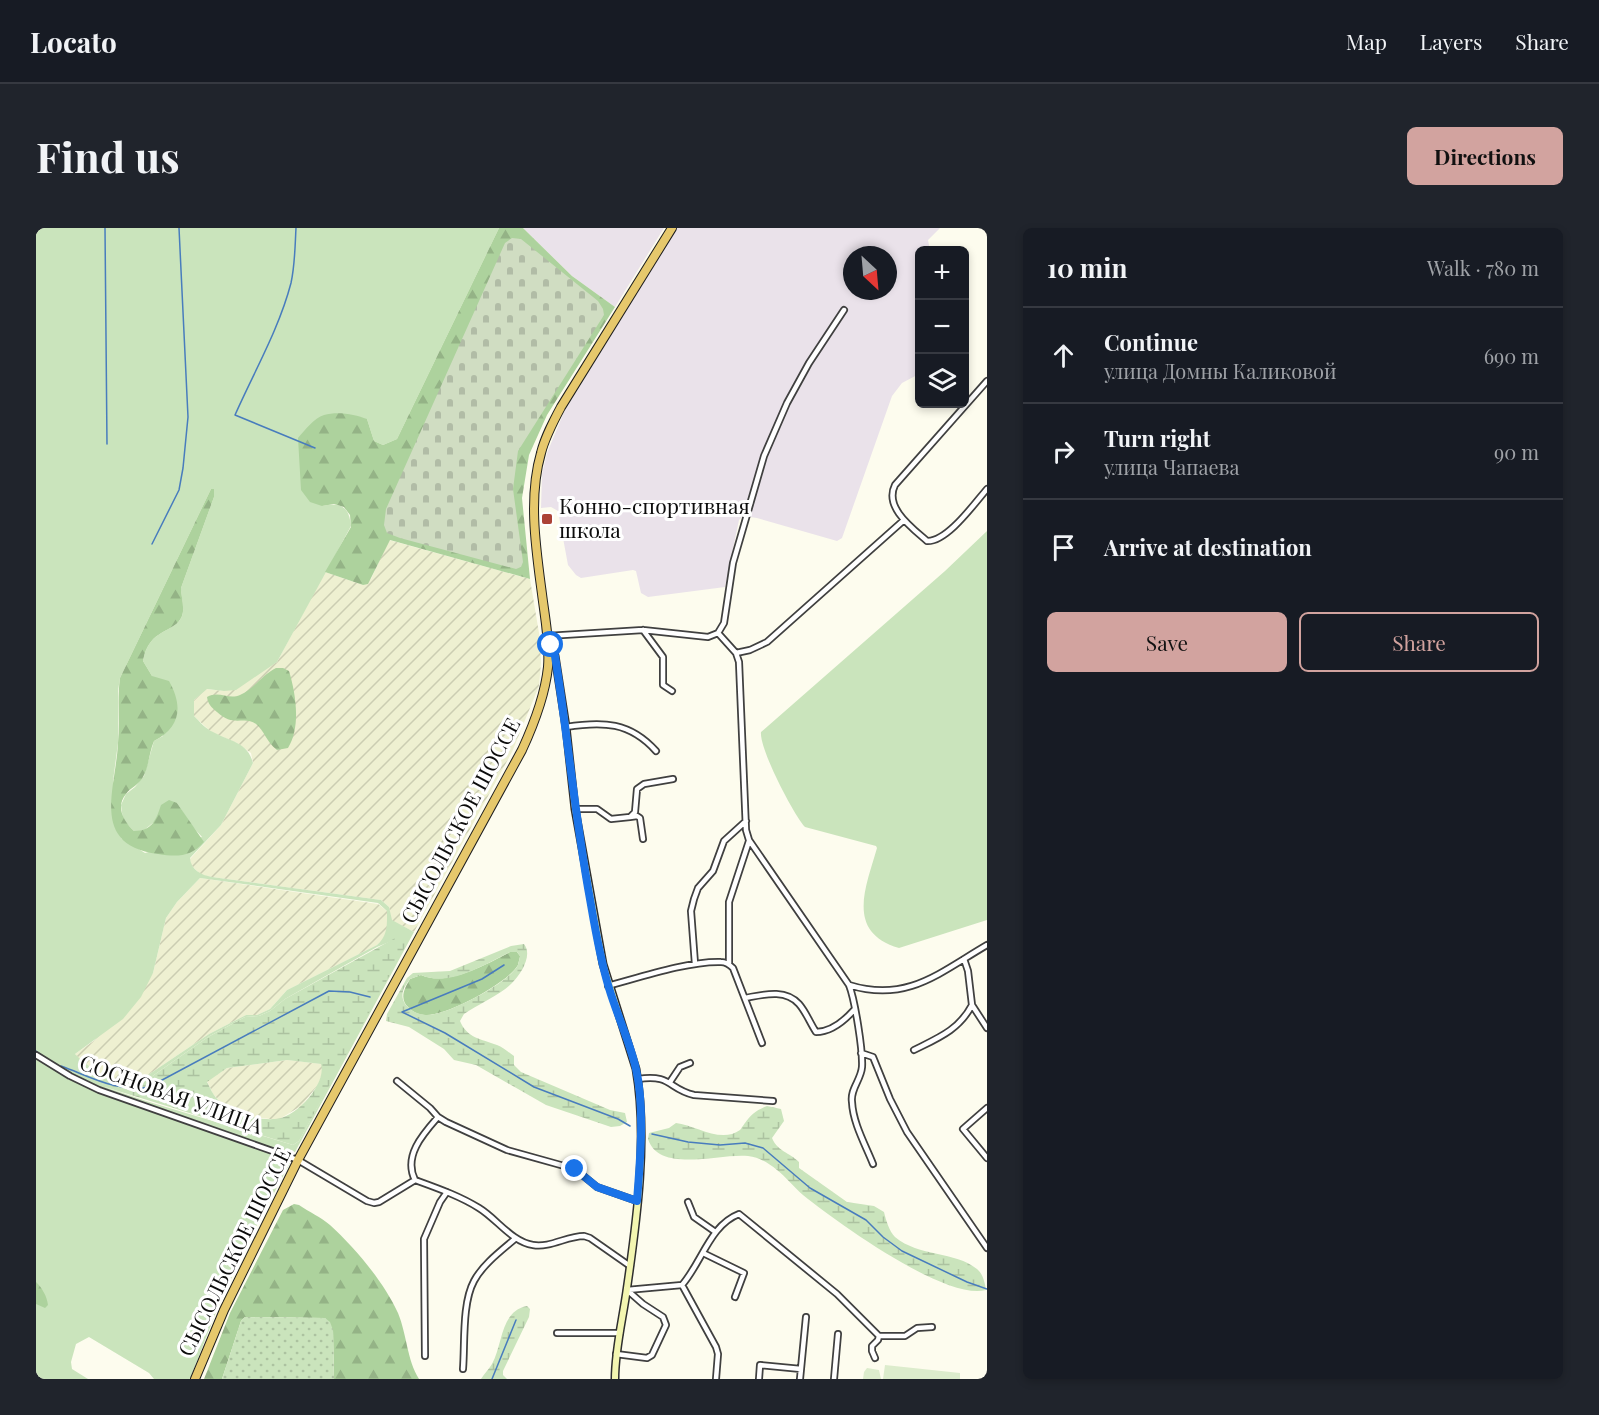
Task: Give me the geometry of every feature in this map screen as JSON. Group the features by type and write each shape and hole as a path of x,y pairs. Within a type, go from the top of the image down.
{"highway":[{"name":"СЫСОЛЬСКОЕ ШОССЕ","path":"195,1379 224,1310 298,1160 522,750 539,710 548,666 534,503 541,453 549,429 561,407 672,228"}],"main road":[{"path":"547,636 555,656 575,809 608,986 638,1079 640,1164 627,1290 616,1354 615,1379"}],"street":[{"path":"547,636 643,630 708,637 718,633 724,623 733,563 764,456 787,403 809,363 844,310"},
{"path":"987,381 895,485 891,493 891,500 904,520 927,541 945,535 987,489"},
{"path":"736,653 750,650 767,642 904,520"},
{"path":"643,630 663,657 663,685 672,691"},
{"path":"718,633 736,653 739,662 746,820 749,840 849,985 854,997 861,1053 861,1075 853,1090 851,1101 856,1123 873,1164"},
{"path":"566,727 596,724 627,728 637,733 656,751"},
{"path":"630,817 635,812 637,789 644,784 673,779"},
{"path":"575,809 597,809 610,819 637,816 640,818 642,839"},
{"path":"695,964 691,911 694,899 698,888 713,871 723,841 746,820"},
{"path":"729,963 729,902 749,840"},
{"path":"849,985 865,990 888,992 911,988 987,945"},
{"path":"964,959 968,971 972,1005 987,1028"},
{"path":"608,986 695,964 723,961 729,963 762,1043"},
{"path":"745,998 773,993 784,995 798,1003 816,1032 838,1024 854,1010"},
{"path":"914,1050 946,1035 959,1025 972,1005"},
{"path":"861,1053 873,1057 907,1132 987,1248"},
{"name":"СОСНОВАЯ УЛИЦА","path":"36,1055 70,1076 99,1090 298,1160 367,1202 374,1203 415,1180"},
{"path":"670,1082 680,1067 690,1063"},
{"path":"638,1079 658,1077 694,1095 773,1101"},
{"path":"397,1081 438,1117 507,1150 575,1169 597,1187 637,1201"},
{"path":"987,1108 963,1129 987,1158"},
{"path":"438,1117 415,1147 411,1161 415,1180 480,1208 516,1238 535,1245 584,1236 630,1266"},
{"path":"425,1356 424,1239 440,1202 447,1192"},
{"path":"688,1202 694,1218 714,1232"},
{"path":"682,1285 714,1232 731,1217 739,1214 837,1294 879,1336 905,1336 917,1328 932,1327"},
{"path":"463,1369 468,1296 474,1281 481,1270 516,1238"},
{"path":"703,1253 744,1273 735,1297"},
{"path":"627,1290 682,1285"},
{"path":"682,1285 716,1347 718,1354 716,1379"},
{"path":"616,1354 647,1358 652,1355 666,1325 663,1317 627,1290"},
{"path":"800,1379 807,1317"},
{"path":"557,1334 620,1334"},
{"path":"834,1379 838,1334"},
{"path":"875,1358 872,1346 879,1336"},
{"path":"759,1379 760,1365 801,1369"}],"shaded area":[{"path":"523,228 664,228 615,307 572,276"},
{"path":"677,228 940,228 928,240 929,246 915,246 915,376 902,383 892,396 842,538 837,541 743,516 739,520 725,587 648,597 641,593 636,571 633,570 581,578 568,565 558,511 551,507 541,508 542,474 547,453 564,412"}],"green space":[{"path":"36,228 499,228 397,439 383,445 374,441 367,419 322,506 343,507 348,514 351,526 277,662 236,690 207,689 194,700 194,716 210,731 242,746 251,756 253,763 221,825 190,858 194,869 212,877 381,900 389,907 392,920 414,932 295,1152 288,1153 101,1087 71,1074 36,1051","holes":["211,489 214,497 181,588 182,616 179,622 151,642 143,661 152,676 163,736 154,741 144,776 126,794 121,805 123,820 134,831 143,831 177,803 202,837 145,853 121,838 113,781 118,743 120,678","200,878 378,903 387,911 387,925 385,934 377,945 287,990 270,1009 257,1015 246,1015 209,1034 142,1079 115,1080 97,1072 75,1054 123,1019 141,997 153,973 166,918 177,902","411,933 299,1141 293,1145 105,1087 110,1080 131,1085 144,1082 208,1037 245,1017 259,1016 270,1011 285,999 377,947"]},
{"path":"499,228 523,228 572,276 615,307 547,415 529,455 522,498 530,579 390,540 368,584 363,585 325,572 351,527 350,515 344,507 334,504 322,506 310,502 301,490 298,438 320,417 340,413 367,419 374,441 383,445 397,439"},
{"path":"512,238 521,239 598,301 604,315 518,451 513,489 523,562 521,567 516,569 400,538 387,533 384,525 386,509 505,243"},
{"path":"211,489 214,489 214,497 181,588 182,616 179,622 151,642 143,661 152,676 169,681 178,707 177,715 170,729 154,741 143,777 126,794 121,804 124,819 134,831 149,827 161,805 169,800 177,803 204,842 189,853 165,855 136,849 122,839 114,827 111,812 118,743 120,678"},
{"path":"987,531 987,920 899,948 882,941 871,931 865,920 865,893 876,846 805,827 778,781 765,752 761,732 945,571"},
{"path":"389,540 530,579 540,639 539,686 512,752 414,932 391,920 389,907 381,900 201,875 191,865 190,859 221,825 253,763 251,753 237,743 211,732 194,716 194,700 206,689 224,691 277,662 325,572 363,585 371,579"},
{"path":"276,668 289,671 296,710 292,740 288,748 277,750 256,724 223,717 211,707 207,697 216,694 240,695"},
{"path":"200,878 378,904 387,911 387,930 384,939 377,945 287,990 270,1009 257,1015 246,1015 209,1034 142,1079 132,1083 109,1078 86,1066 75,1054 95,1040 153,973 166,918 177,902"},
{"path":"406,932 411,933 299,1141 293,1145 105,1087 102,1083 105,1080 129,1084 144,1082 208,1037 245,1017 259,1016 270,1011 285,999","holes":["287,1060 321,1064 322,1072 319,1081 308,1099 291,1113 275,1119 248,1116 229,1108 215,1097 207,1082 227,1068"]},
{"path":"524,944 526,948 527,959 522,970 508,987 464,1014 460,1021 463,1027 475,1037 499,1046 514,1056 514,1065 521,1072 610,1110 625,1113 627,1122 611,1127 546,1105 476,1065 454,1060 444,1049 409,1027 386,1021 387,1014 407,978 413,973 450,971 511,946","holes":["510,952 517,952 520,956 518,965 503,981 451,1009 425,1015 410,1009 404,1001 403,991 410,979 421,975 443,979 455,977"]},
{"path":"510,952 517,952 520,956 518,965 512,972 502,981 461,1005 447,1011 423,1015 412,1011 404,1001 404,990 410,979 421,975 431,978 455,976 479,968"},
{"path":"36,1058 68,1079 98,1092 286,1158 290,1163 249,1240 218,1307 190,1379 154,1379 149,1373 89,1337 76,1344 71,1362 72,1369 88,1379 36,1379"},
{"path":"287,1060 322,1064 323,1071 318,1085 301,1106 278,1120 246,1116 222,1104 213,1094 207,1081 227,1068"},
{"path":"767,1106 781,1109 784,1121 772,1138 774,1143 799,1162 799,1168 847,1202 874,1206 884,1212 893,1235 905,1243 968,1263 982,1276 986,1290 968,1290 945,1284 892,1257 819,1207 777,1170 760,1159 736,1156 677,1159 664,1156 654,1150 648,1139 649,1133 669,1128 676,1123 716,1134 733,1134 740,1130 755,1113"},
{"path":"294,1204 330,1225 377,1278 398,1313 412,1364 419,1379 334,1379 333,1330 325,1318 245,1317 241,1321 222,1379 204,1379 230,1313 283,1210"},
{"path":"36,1282 47,1298 48,1305 45,1308 36,1304"},
{"path":"527,1306 530,1309 529,1317 503,1371 507,1379 481,1379 496,1356 507,1322 512,1314"},
{"path":"245,1317 325,1318 330,1322 333,1330 334,1379 222,1379 241,1321"},
{"path":"885,1365 960,1373 960,1379 883,1379"},
{"path":"867,1368 879,1370 881,1379 863,1379"}],"waterway":[{"path":"105,228 107,444"},
{"path":"152,544 179,490 188,417 179,228"},
{"path":"296,228 293,269 286,300 273,334 235,415 315,448"},
{"path":"402,1012 482,979 504,965"},
{"path":"61,1066 115,1086 149,1087 329,991 350,992 370,997"},
{"path":"402,1012 445,1033 534,1087 618,1119 630,1126"},
{"path":"36,1051 41,1055"},
{"path":"652,1134 688,1142 720,1145 745,1143 763,1148 810,1188 866,1220 902,1251 987,1289"},
{"path":"492,1379 516,1320"}],"place":[{"name":"Конно-спортивная школа","path":"547,519"}],"route":[{"path":"551,645 555,656 566,727 575,809 603,964 608,986 636,1069 639,1086 640,1164 637,1201 597,1187 575,1169"}]}
